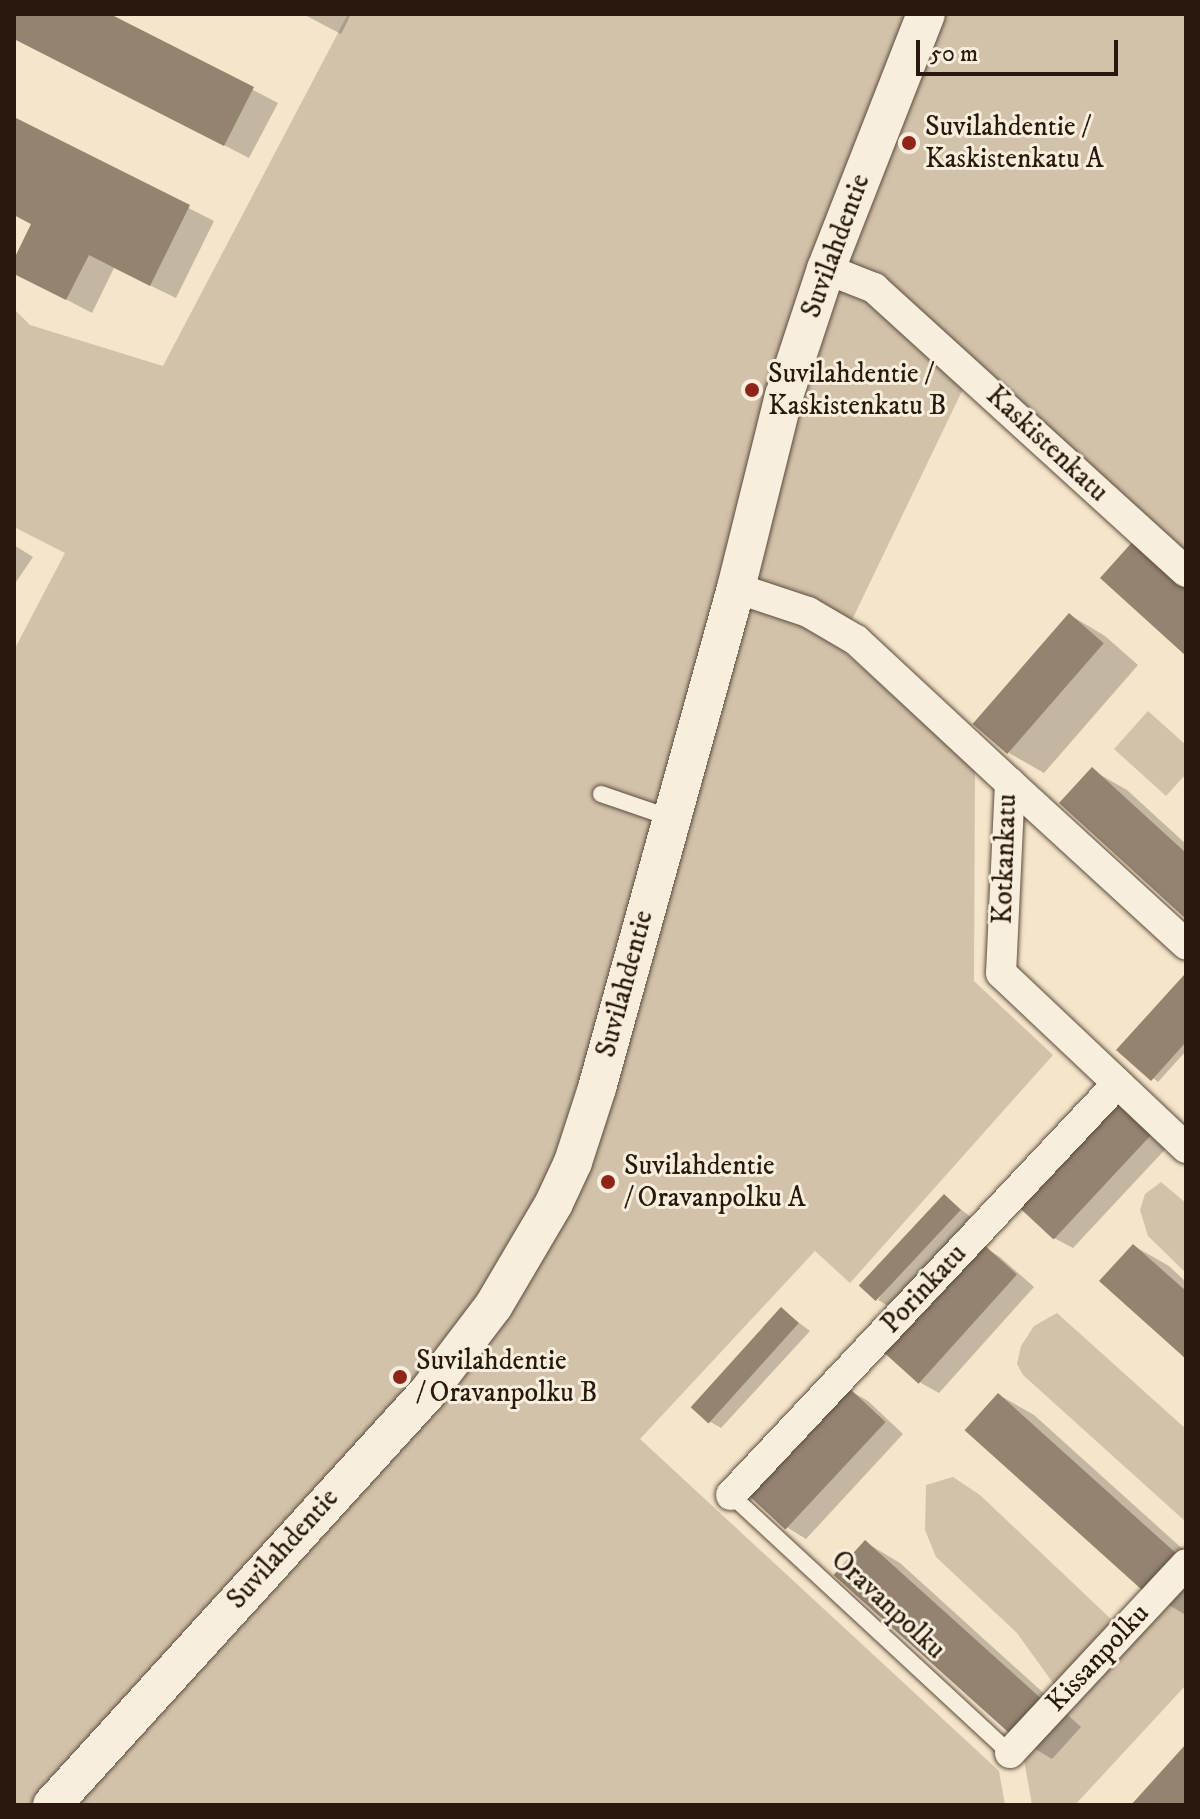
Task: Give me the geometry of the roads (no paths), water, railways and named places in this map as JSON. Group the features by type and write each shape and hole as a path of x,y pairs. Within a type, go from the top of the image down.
{"street":[{"name":"Suvilahdentie","path":"52,1805 428,1392 494,1305 527,1254 573,1162 597,1088 736,588 784,396 826,269 926,14"},
{"name":"Kaskistenkatu","path":"826,269 874,288 1186,572"},
{"name":"Kotkankatu","path":"736,588 808,612 856,640 1010,783 1001,973 1186,1148"},
{"path":"1010,783 1186,944"},
{"name":"Porinkatu","path":"731,1495 1118,1083"},
{"name":"Kissanpolku","path":"1010,1753 1186,1564"}],"lane":[{"path":"601,794 671,818"},
{"name":"Oravanpolku","path":"731,1495 1010,1753"}],"place":[{"name":"Suvilahdentie / Kaskistenkatu A","path":"909,143"},
{"name":"Suvilahdentie / Kaskistenkatu B","path":"752,390"},
{"name":"Suvilahdentie / Oravanpolku A","path":"608,1182"},
{"name":"Suvilahdentie / Oravanpolku B","path":"400,1377"}]}
